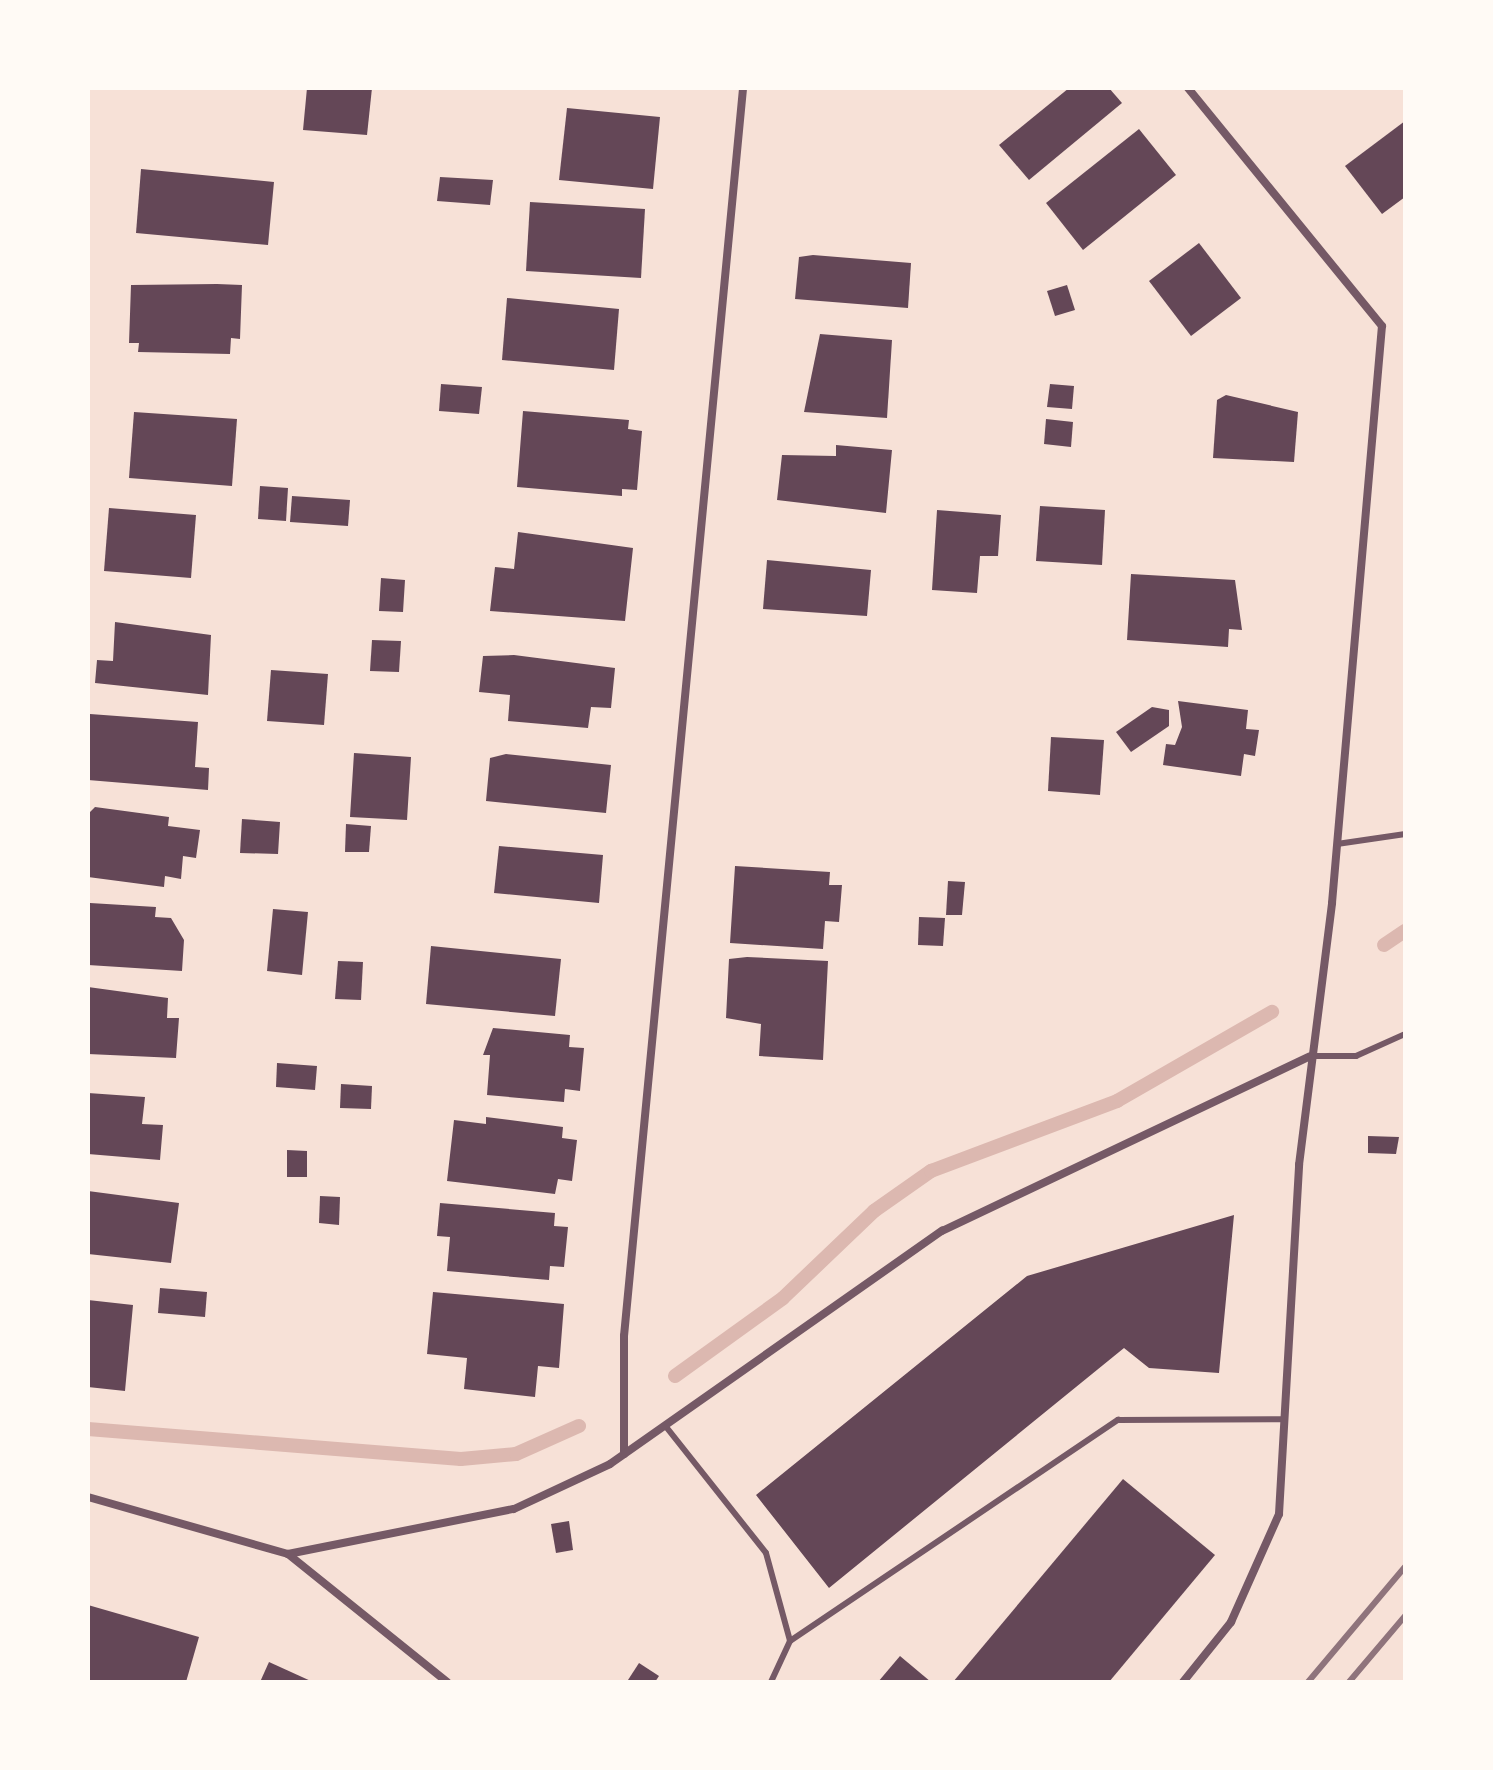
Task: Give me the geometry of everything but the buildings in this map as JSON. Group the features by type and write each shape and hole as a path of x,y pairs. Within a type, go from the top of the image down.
{"street":[{"path":"624,1454 624,1336 743,88"},
{"path":"1183,1682 1256,1578 1279,1514 1310,1056 1337,844 1382,326 1188,88"},
{"path":"288,1554 514,1509 624,1454 667,1428 942,1231 1310,1056"},
{"path":"88,1497 288,1554 447,1682"}],"lane":[{"path":"1337,844 1405,834"},
{"path":"1310,1056 1356,1056 1405,1034"},
{"path":"771,1682 790,1641 1118,1420 1199,1414 1284,1419"},
{"path":"667,1428 766,1553 790,1641"}],"waterway":[{"path":"1384,945 1405,931"},
{"path":"675,1376 783,1298 874,1211 931,1171 1117,1101 1272,1012"},
{"path":"88,1429 461,1459 516,1454 579,1426"}],"railway":[{"path":"1308,1682 1405,1567"},
{"path":"1349,1682 1405,1616"}]}
